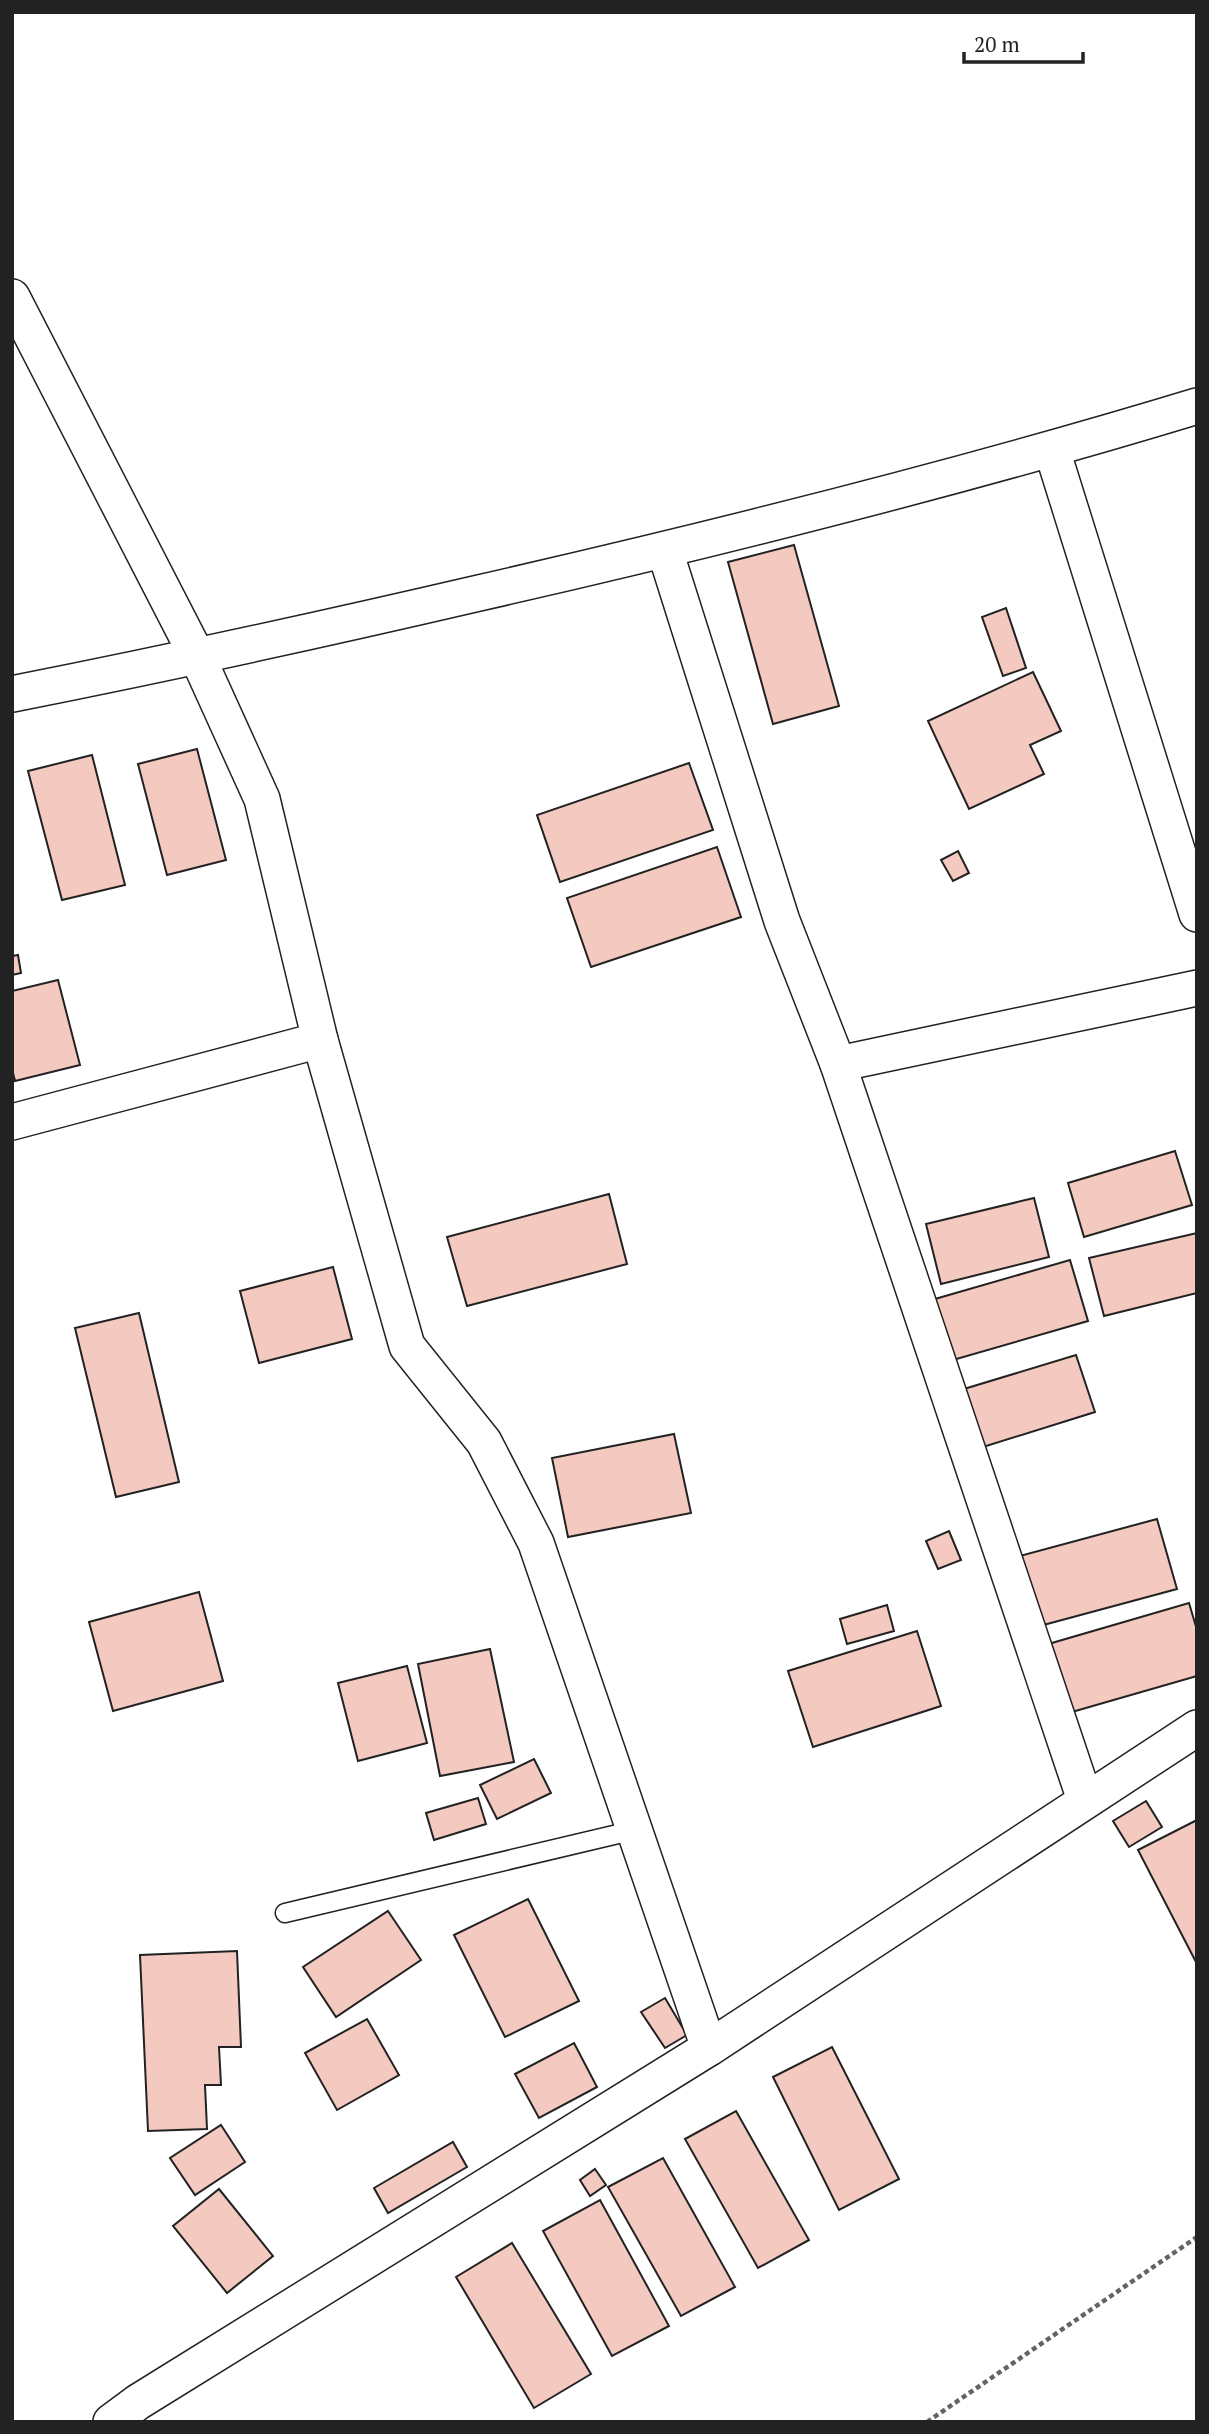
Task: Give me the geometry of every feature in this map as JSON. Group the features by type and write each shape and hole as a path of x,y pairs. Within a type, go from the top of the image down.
{"street":[{"path":"12,297 198,657 262,799 320,1041 407,1346 484,1442 536,1543 709,2048"},
{"path":"12,694 198,657 665,551 1052,450 1197,406"},
{"path":"1052,450 1197,914"},
{"path":"665,551 782,921 838,1065 1086,1800"},
{"path":"838,1065 1197,988"},
{"path":"12,1122 320,1041"},
{"path":"111,2422 138,2402 709,2048 1197,1728"}],"lane":[{"path":"285,1913 635,1830"}],"path":[{"path":"927,2422 1197,2237"}],"building":[{"path":"794,545 839,706 773,724 728,562"},
{"path":"1006,608 1026,668 1003,676 982,617"},
{"path":"1033,672 1061,731 1030,745 1044,774 969,809 928,721"},
{"path":"197,749 226,860 167,875 138,764"},
{"path":"92,755 125,885 62,900 28,771"},
{"path":"689,763 713,830 560,882 537,815"},
{"path":"717,847 741,917 591,967 567,898"},
{"path":"958,851 969,873 953,881 941,860"},
{"path":"18,955 21,973 12,975 12,956"},
{"path":"58,980 80,1065 15,1081 12,1069 12,991"},
{"path":"1175,1151 1192,1205 1084,1237 1068,1183"},
{"path":"609,1194 627,1264 467,1306 447,1237"},
{"path":"1034,1198 1049,1257 941,1284 926,1224"},
{"path":"1197,1233 1197,1293 1104,1316 1089,1258"},
{"path":"1070,1260 1088,1321 953,1360 935,1299"},
{"path":"333,1267 352,1339 259,1363 240,1291"},
{"path":"139,1313 179,1482 116,1497 75,1328"},
{"path":"1076,1355 1095,1412 983,1447 964,1389"},
{"path":"674,1434 691,1513 568,1537 552,1458"},
{"path":"1157,1519 1177,1589 1036,1627 1016,1557"},
{"path":"949,1531 961,1560 938,1569 926,1541"},
{"path":"199,1592 223,1681 113,1711 89,1622"},
{"path":"1189,1603 1197,1630 1197,1676 1065,1714 1045,1645"},
{"path":"887,1605 894,1631 847,1644 840,1619"},
{"path":"917,1631 941,1706 813,1747 788,1671"},
{"path":"490,1649 514,1762 440,1776 418,1664"},
{"path":"407,1666 427,1743 358,1761 338,1683"},
{"path":"534,1759 551,1793 497,1819 480,1785"},
{"path":"478,1798 486,1824 434,1840 426,1813"},
{"path":"1146,1801 1162,1827 1129,1847 1113,1821"},
{"path":"1197,1820 1197,1964 1138,1850"},
{"path":"528,1899 579,2001 505,2037 454,1935"},
{"path":"388,1911 421,1960 336,2017 303,1967"},
{"path":"237,1951 241,2047 219,2047 221,2085 205,2085 207,2129 148,2131 140,1955"},
{"path":"665,1998 687,2035 665,2048 641,2012"},
{"path":"367,2019 399,2075 337,2110 305,2053"},
{"path":"574,2043 597,2087 539,2118 515,2074"},
{"path":"832,2047 899,2179 839,2210 773,2077"},
{"path":"736,2111 809,2240 758,2268 685,2139"},
{"path":"221,2125 245,2162 195,2195 170,2158"},
{"path":"453,2142 467,2167 388,2213 374,2188"},
{"path":"663,2158 735,2287 681,2316 608,2187"},
{"path":"595,2169 606,2185 590,2196 580,2180"},
{"path":"219,2189 273,2256 227,2293 173,2226"},
{"path":"600,2200 669,2326 612,2356 543,2231"},
{"path":"512,2243 591,2374 534,2408 456,2277"}]}
